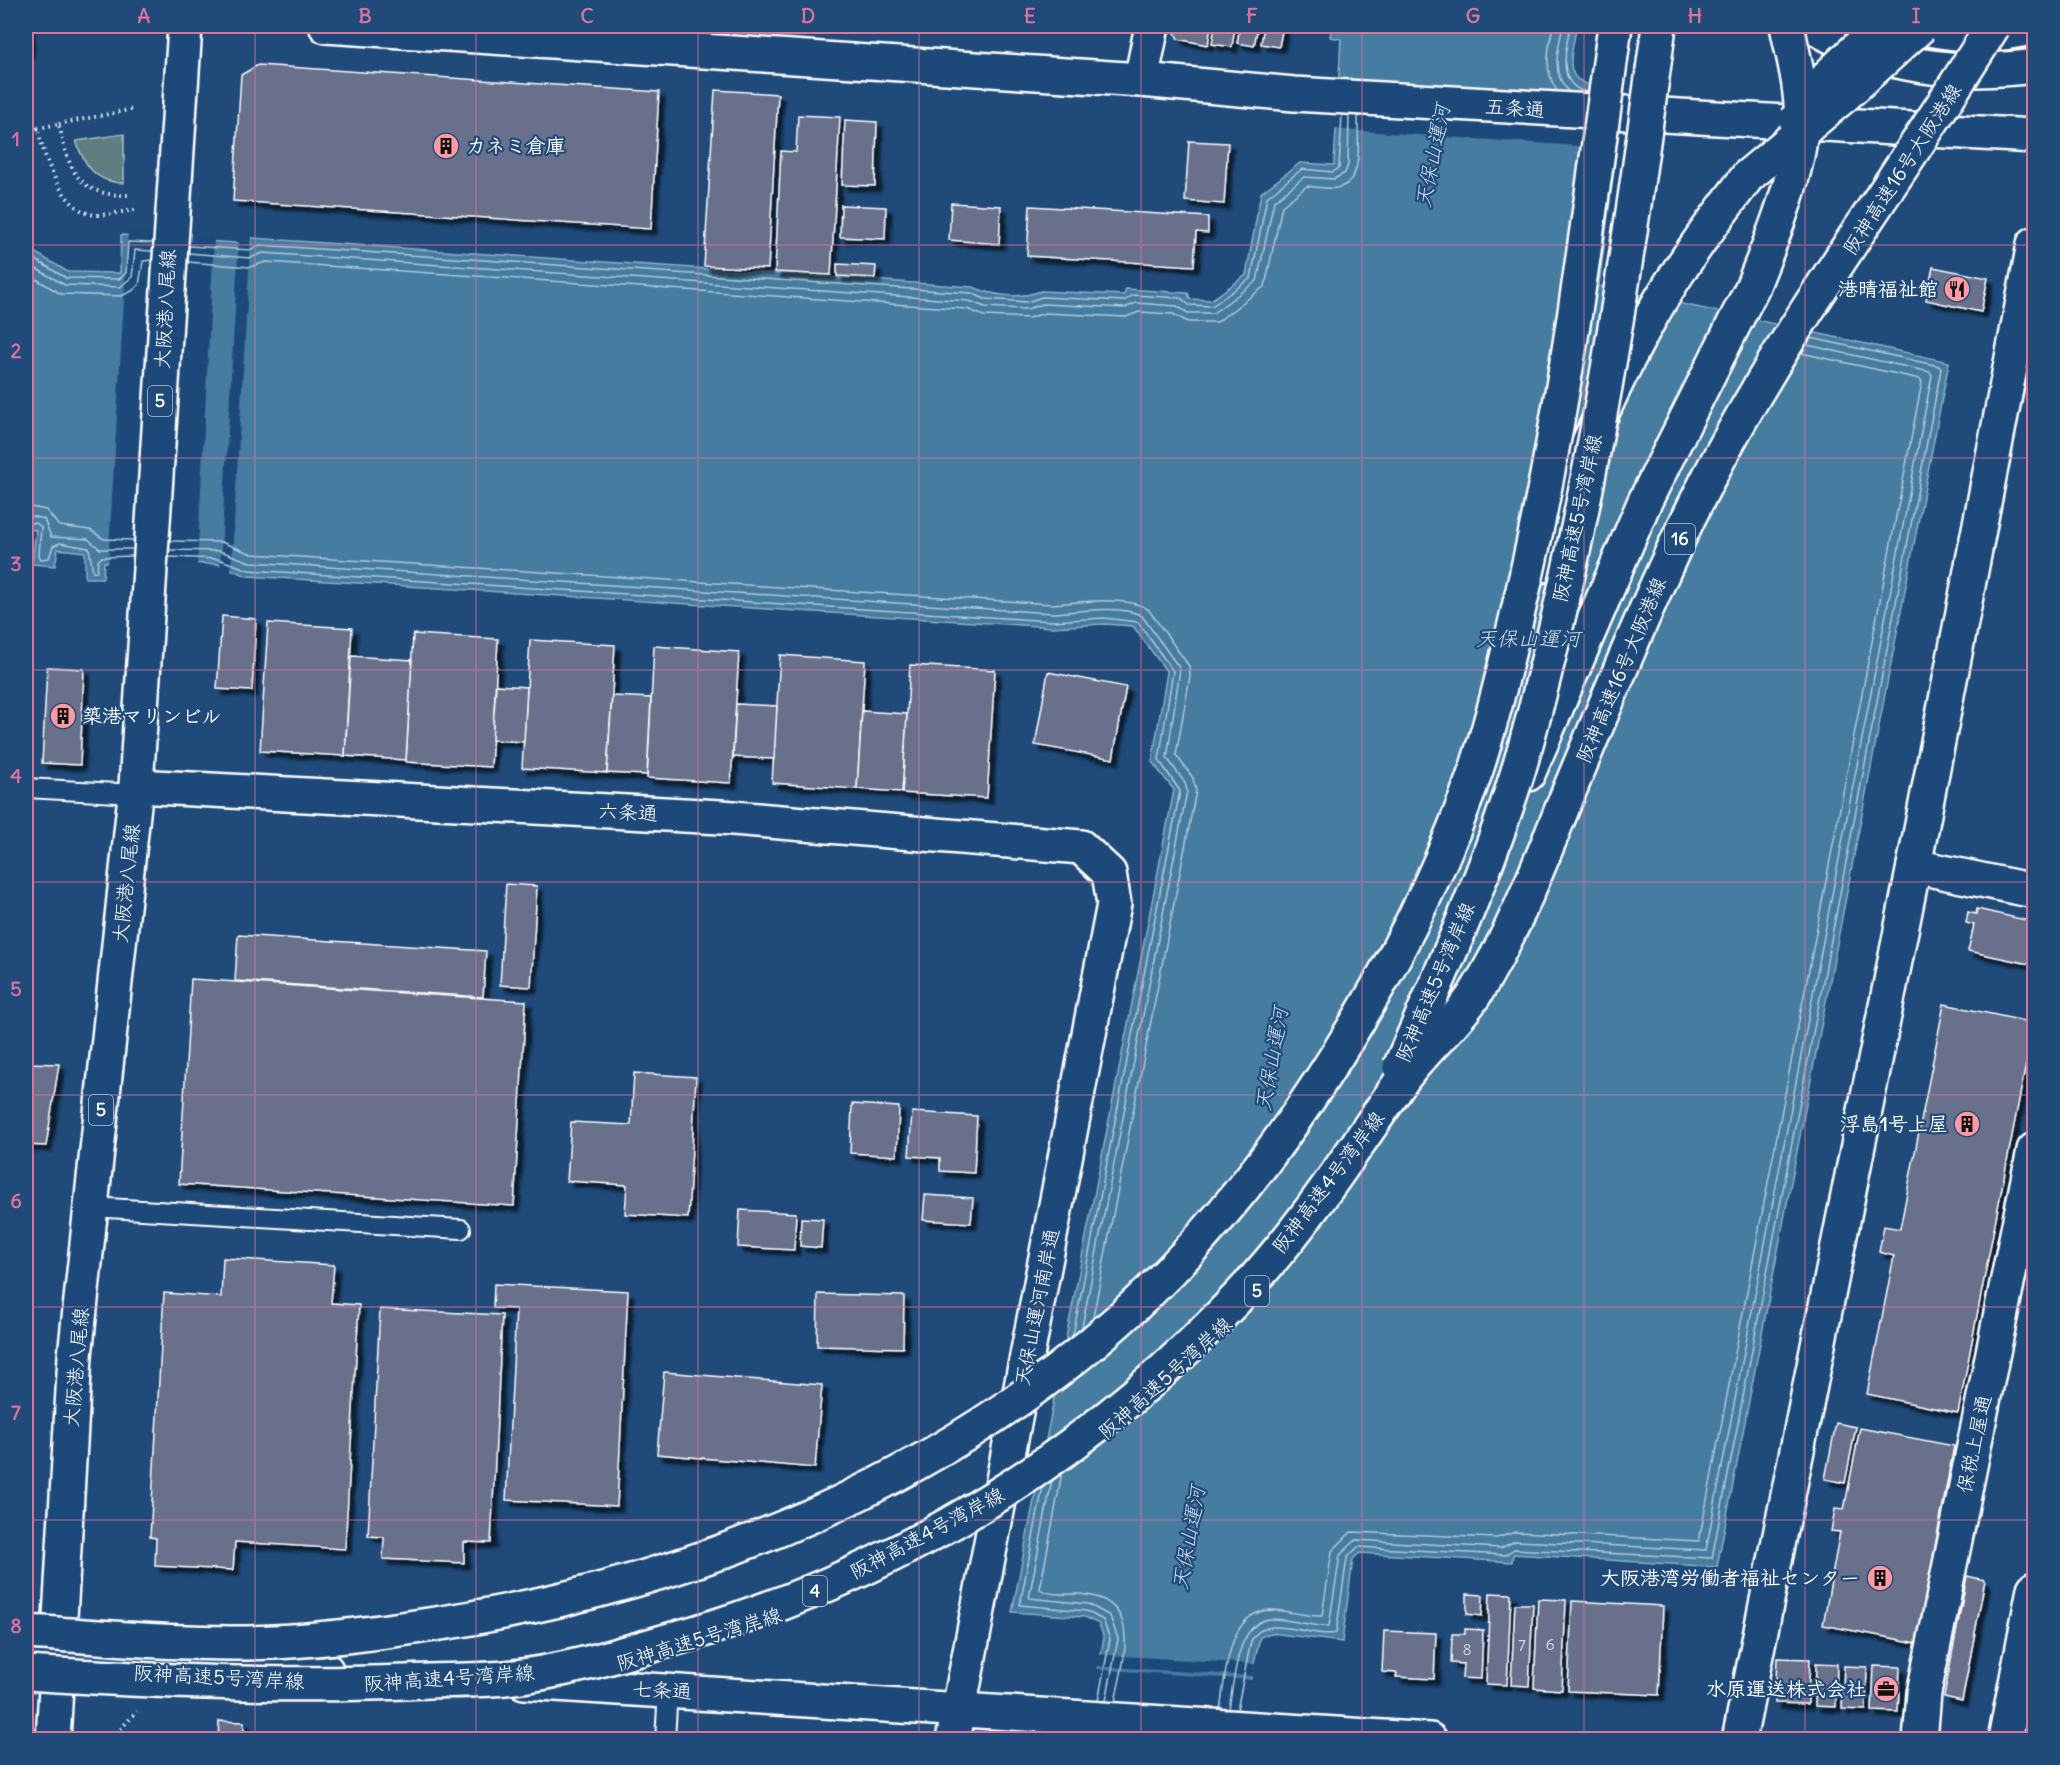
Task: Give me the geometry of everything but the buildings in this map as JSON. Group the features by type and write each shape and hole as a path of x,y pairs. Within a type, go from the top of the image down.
{"main road":[{"name":"大阪港八尾線","path":"53,1740 41,1652 136,790 185,26"},
{"name":"五条通","path":"326,26 1141,80 1294,94 1628,115 2034,136"},
{"path":"1141,80 1152,26"},
{"name":"阪神高速5号湾岸線","path":"26,1632 189,1643 272,1642 346,1637 535,1608 633,1582 727,1550 822,1512 915,1463 999,1413 1081,1352 1150,1291 1217,1219 1276,1149 1328,1072 1413,922 1447,846 1475,773 1502,687 1542,511 1562,402 1615,26"},
{"name":"阪神高速5号湾岸線","path":"26,1665 337,1683 479,1683 586,1672 692,1645 761,1622 835,1593 971,1523 1033,1486 1104,1436 1179,1371 1209,1341 1306,1234 1347,1170 1384,1103 1449,954 1526,746 1589,466 1637,190 1659,26"},
{"path":"1408,1071 1481,884 1606,588 1644,503 1728,339 1774,234 1801,131 1801,99 1787,26"},
{"path":"1814,26 1869,53 1909,64 1987,70 2034,66"},
{"path":"26,1620 187,1630 272,1629 436,1611 534,1594 629,1569 719,1539 813,1501 906,1453 990,1402 1079,1335 1138,1283 1205,1212 1266,1142 1317,1064 1362,990 1436,842 1537,568 1574,475 1656,307 1700,240 1748,176 1788,131 1830,74 1881,26"},
{"path":"1748,176 1845,95 1920,26 1973,34 2011,33 2034,27"},
{"name":"阪神高速16号大阪港線","path":"1408,1071 1473,998 1524,902 1637,628 1707,480 1781,353 1993,26"},
{"path":"1739,1740 1914,866 2034,243"},
{"name":"六条通","path":"136,790 721,817 1081,847 1109,873"},
{"path":"1914,866 2034,891"},
{"name":"天保山運河南岸通","path":"953,1740 1114,904 1109,873"},
{"name":"阪神高速4号湾岸線","path":"26,1673 224,1684 337,1685 508,1678 575,1667 734,1621 799,1598 873,1565 989,1502 1038,1470 1109,1417 1174,1361 1246,1289 1325,1194 1408,1071"},
{"name":"保税上屋通","path":"1920,1740 1924,1693 2034,1149"},
{"path":"2006,1740 2034,1589"},
{"name":"七条通","path":"41,1652 960,1708 1430,1740"}],"lane":[{"path":"26,788 136,790"},
{"path":"91,1207 461,1229"},
{"path":"665,1740 668,1690"}],"path":[{"path":"26,135 38,128 134,109"},
{"path":"59,124 66,156 74,173 84,185 98,193 132,195"},
{"path":"26,125 38,128"},
{"path":"38,128 41,145 51,172 71,201 97,215 135,210"},
{"path":"26,182 32,196"},
{"path":"117,1740 118,1732 141,1706"}],"green space":[{"path":"124,134 124,183 106,180 87,165 76,141"}],"water":[{"name":"天保山運河","path":"1332,26 1577,26 1571,59 1575,77 1592,85 1624,91 1599,286 1949,362 1717,1567 1513,1554 1512,1562 1360,1553 1353,1559 1342,1642 1271,1633 1260,1637 1237,1739 1084,1739 1104,1638 1099,1624 1085,1617 1012,1612 1174,790 1152,762 1167,672 1133,626 1104,624 1052,627 247,576 218,564 104,562 103,578 85,578 85,552 58,549 55,566 32,564 36,530 26,529 26,247 68,272 120,273 121,235 251,244 252,238 973,287 989,293 1007,295 1024,295 1041,291 1124,295 1126,289 1188,293 1190,299 1211,300 1246,275 1261,193 1300,163 1334,165 1341,39 1330,37"}],"pier":[{"path":"1334,78 1626,98 1620,149 1332,129"},
{"path":"128,232 214,239 197,567 108,565"},
{"path":"251,236 231,573 220,568 239,240 249,241"},
{"path":"1098,1654 1255,1664 1252,1676 1096,1666"},
{"path":"1095,1669 1252,1680 1240,1740 1081,1740"}],"place":[{"name":"カネミ倉庫","path":"446,146"},
{"name":"港晴福祉館","path":"1957,289"},
{"name":"築港マリンビル","path":"63,716"},
{"name":"浮島1号上屋","path":"1967,1124"},
{"name":"大阪港湾労働者福祉センター","path":"1880,1578"},
{"name":"水原運送株式会社","path":"1886,1689"}]}
